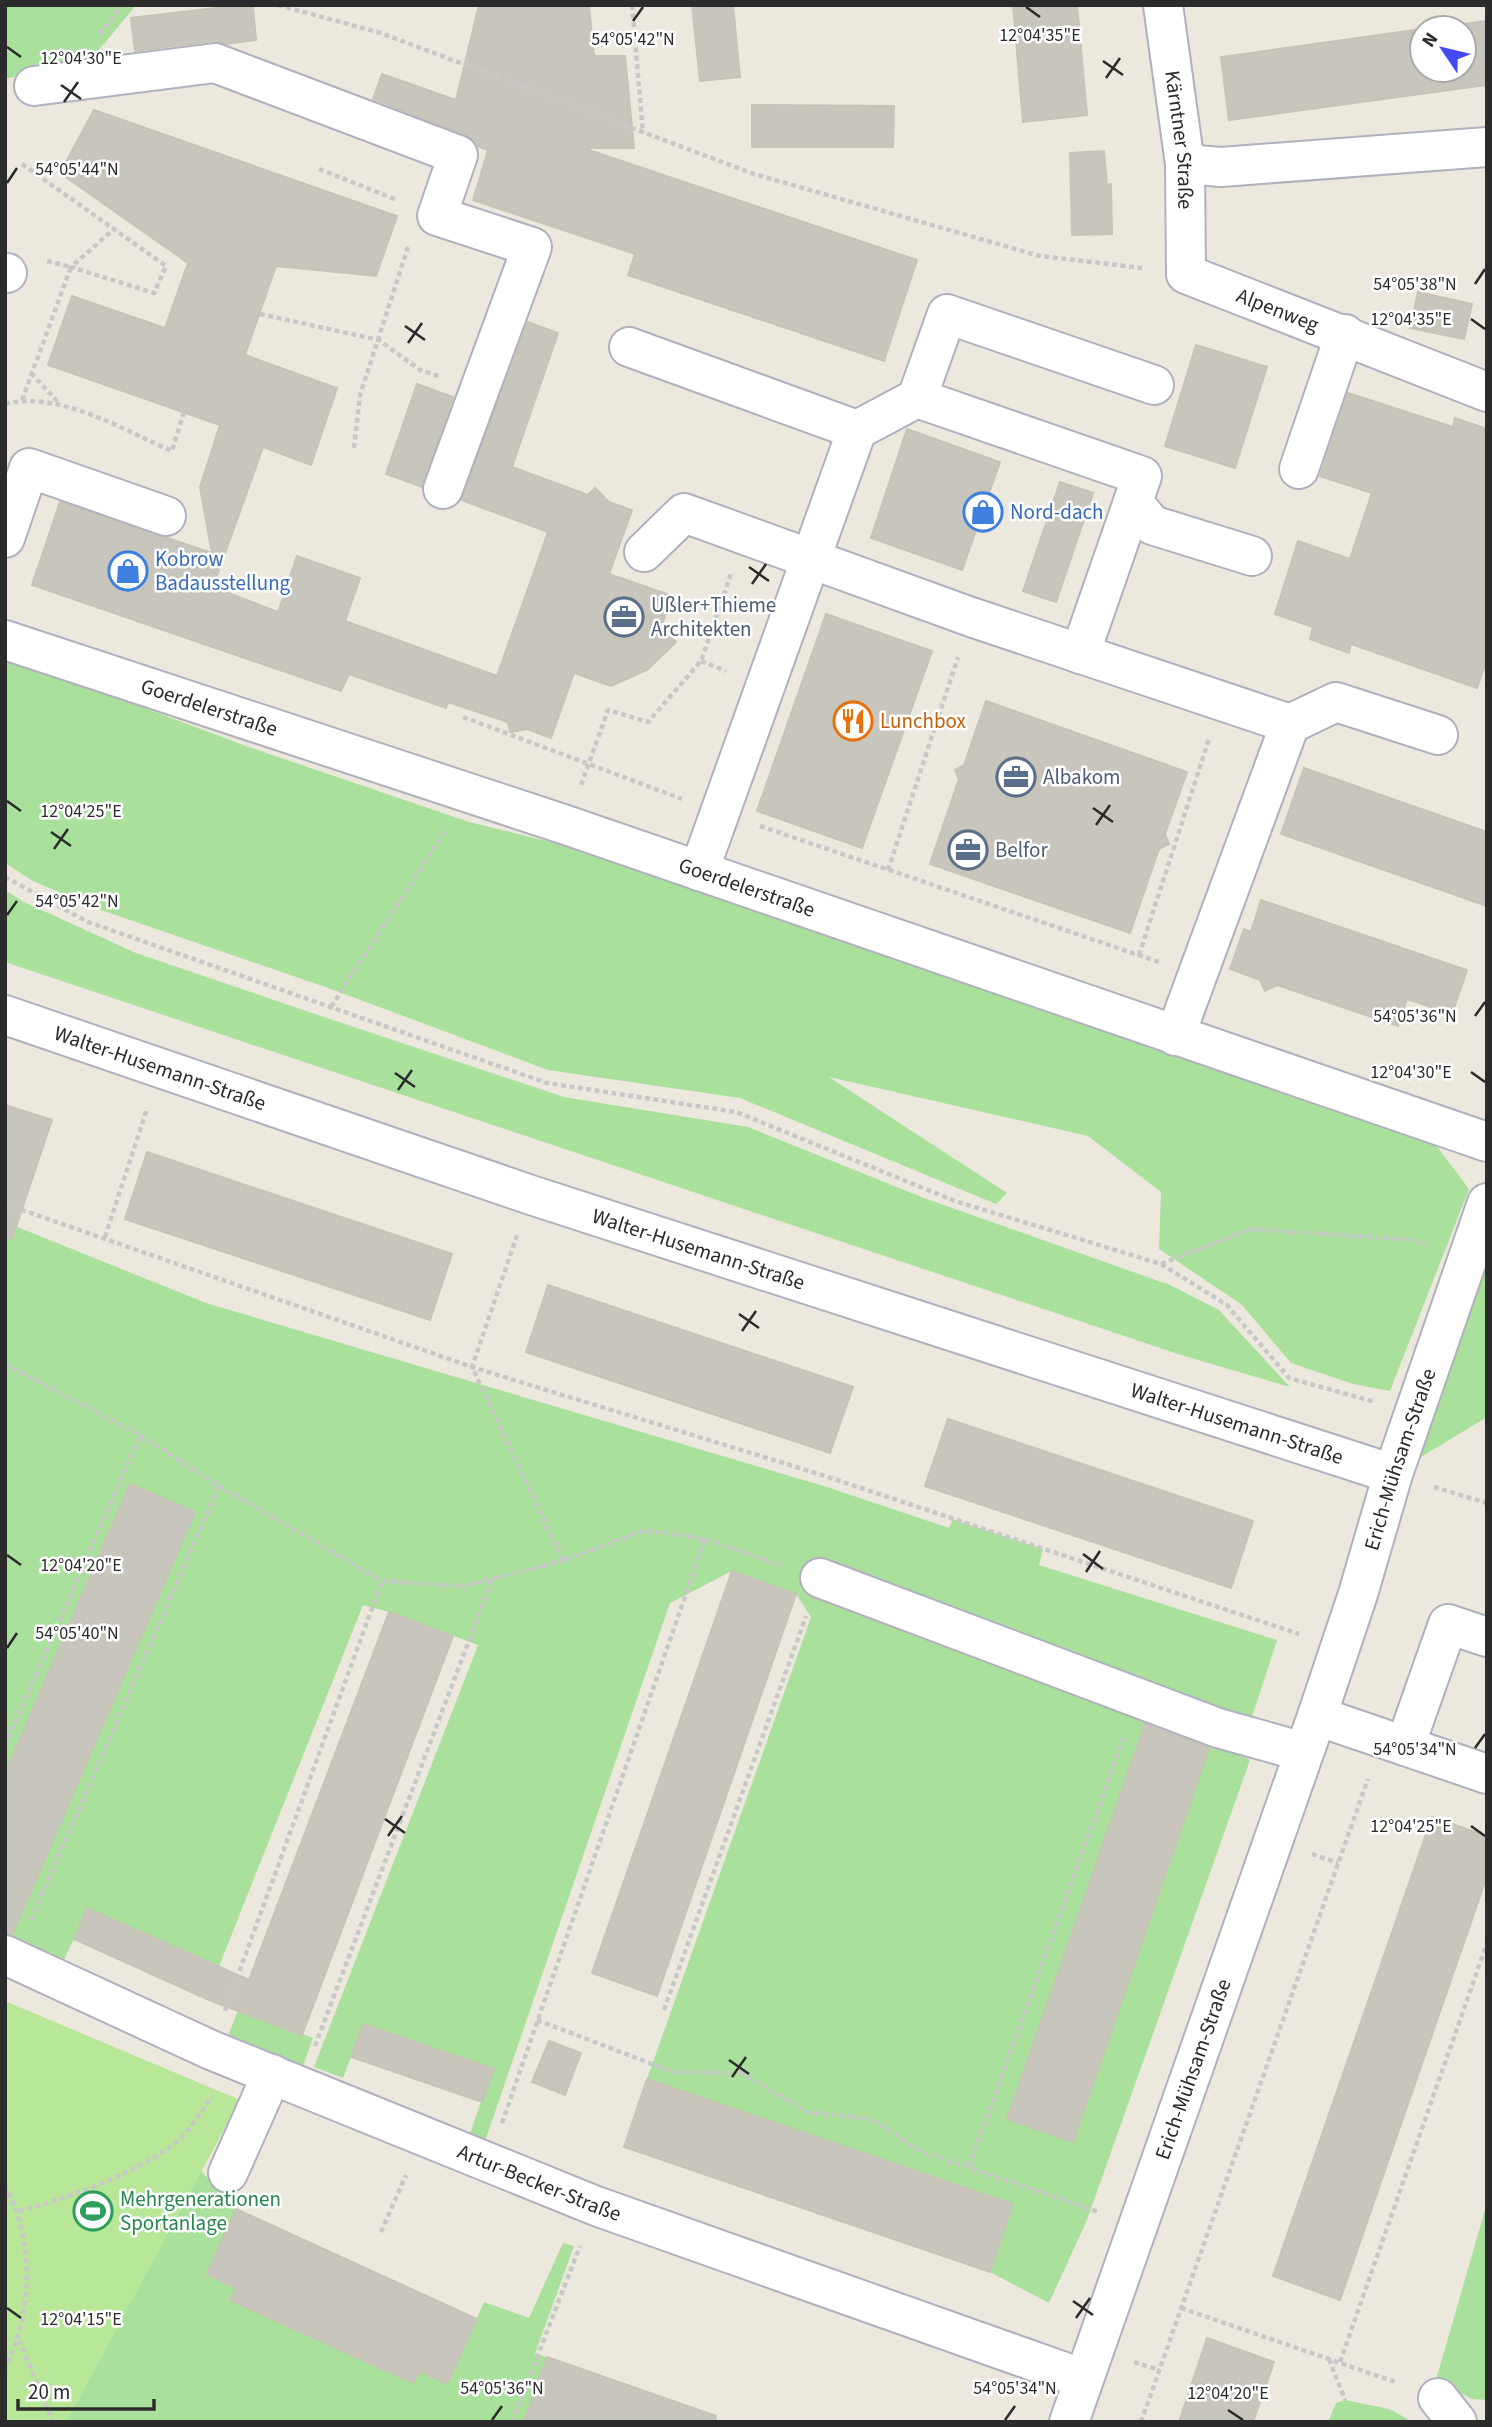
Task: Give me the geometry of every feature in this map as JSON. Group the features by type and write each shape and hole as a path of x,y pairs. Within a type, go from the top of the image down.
{"street":[{"name":"Kärntner Straße","path":"1169,6 1185,164 1186,274"},
{"path":"34,86 215,63 458,155 428,213 532,247 443,489"},
{"path":"1185,164 1221,167 1487,147"},
{"name":"Alpenweg","path":"1186,274 1487,391"},
{"path":"699,871 857,430 917,397 947,314 1154,385"},
{"path":"1299,470 1345,334"},
{"path":"629,347 857,430"},
{"path":"917,397 1142,476 1080,654"},
{"path":"5,538 29,468 166,516"},
{"path":"1133,502 1152,525 1252,556"},
{"path":"644,552 684,513 971,617 1290,724"},
{"name":"Goerdelerstraße","path":"5,640 566,825 1175,1036 1485,1134"},
{"path":"1175,1036 1290,724 1336,702 1438,735"},
{"name":"Walter-Husemann-Straße","path":"5,1015 162,1066 531,1195 1393,1474"},
{"name":"Erich-Mühsam-Straße","path":"1069,2422 1317,1716 1393,1474 1487,1203"},
{"path":"820,1578 1218,1728 1304,1752"},
{"path":"1393,1742 1448,1624 1487,1637"},
{"path":"1317,1716 1487,1774"},
{"name":"Artur-Becker-Straße","path":"9,1957 211,2050 596,2206 1084,2379"},
{"path":"228,2173 286,2080"}],"path":[{"path":"278,5 381,33 754,174 1040,256 1186,274"},
{"path":"632,5 643,133"},
{"path":"16,268 71,267 154,293 166,266 22,164"},
{"path":"319,169 428,213 360,396 354,448"},
{"path":"22,400 71,267 114,229"},
{"path":"260,314 379,340 420,370 480,390"},
{"path":"32,373 58,403"},
{"path":"5,404 22,400 58,403 172,451 184,412"},
{"path":"566,825 608,710 648,722 701,661 743,536"},
{"path":"888,870 971,617"},
{"path":"463,717 588,766 1139,955 1222,701"},
{"path":"331,1007 470,794"},
{"path":"5,877 88,922 547,1083 736,1112 955,1201 1161,1264 1227,1305 1289,1378 1414,1413"},
{"path":"104,1237 162,1066"},
{"path":"531,1195 472,1367 564,1561"},
{"path":"5,1204 472,1367 822,1475 1340,1647"},
{"path":"1161,1264 1251,1229 1414,1240 1465,1261"},
{"path":"5,1364 140,1435 219,1486 382,1581 464,1586 564,1561 645,1530 705,1539 820,1578 664,2010"},
{"path":"5,1746 140,1435"},
{"path":"1393,1474 1487,1503"},
{"path":"9,1957 219,1486"},
{"path":"489,2162 705,1539"},
{"path":"286,2080 492,1579"},
{"path":"19,2211 43,2205 120,2173 171,2146 224,2082 211,2050 382,1581"},
{"path":"969,2166 1139,1697"},
{"path":"1141,2422 1181,2308 1393,1742"},
{"path":"1340,2362 1487,1943"},
{"path":"537,2020 673,2072 741,2073 807,2112 871,2119 920,2151 1139,2227"},
{"path":"381,2232 423,2136"},
{"path":"5,2369 19,2340 29,2278 19,2211 6,2189"},
{"path":"512,2422 596,2206"},
{"path":"1181,2308 1340,2362 1448,2410"},
{"path":"19,2340 53,2422"},
{"path":"1328,2358 1345,2400"}],"green space":[{"path":"5,5 136,5 90,61 5,79"},
{"path":"5,656 246,746 469,822 624,860 1432,1140 1469,1189 1390,1391 1353,1384 1291,1363 1242,1305 1159,1249 1161,1192 1088,1136 829,1077 1007,1193 996,1204 740,1098 548,1070 331,989 98,909 33,881 5,863"},
{"path":"5,890 24,902 136,953 321,1016 564,1097 748,1127 924,1198 1170,1285 1219,1310 1290,1387 1181,1355 5,962"},
{"path":"5,1222 206,1303 824,1486 949,1528 953,1519 1043,1549 1039,1565 1277,1640 1252,1717 1159,1687 1008,2119 1073,2142 1212,1740 1250,1760 1087,2220 1049,2303 990,2272 1012,2204 647,2079 811,1617 796,1594 732,1571 670,1603 484,2144 468,2139 493,2068 363,2025 343,2078 314,2067 478,1645 363,1605 216,1974 214,1964 88,1908 61,1966 5,1940 5,1894 195,1512 130,1484 5,1774"},
{"path":"1465,1261 1487,1266 1487,1417 1393,1474"},
{"name":"Mehrgenerationen Sportanlage","path":"5,2001 240,2100 66,2422 5,2422"},
{"path":"238,2011 313,2038 302,2069 225,2043"},
{"path":"201,2171 236,2209 207,2274 236,2288 230,2300 412,2383 419,2371 448,2383 484,2302 529,2318 563,2243 574,2246 535,2354 547,2357 526,2422 66,2422"},
{"path":"1487,2203 1487,2400 1472,2399 1436,2380"},
{"path":"1345,2400 1389,2409 1408,2419 1405,2422 1328,2422 1336,2403"}],"building":[{"path":"479,5 589,5 594,56 625,56 634,148 583,148 917,260 884,361 628,275 635,254 473,200 488,150 477,146 466,135 373,99 382,74 456,100"},
{"path":"692,5 733,5 740,77 700,81"},
{"path":"1013,5 1077,5 1087,115 1023,122"},
{"path":"233,6 253,8 256,40 226,44 212,41 135,51 131,18"},
{"path":"1487,21 1487,85 1229,120 1221,57 1408,31 1408,84 1478,84 1478,22"},
{"path":"752,105 894,106 893,147 752,147"},
{"path":"94,110 397,216 376,276 276,266 245,355 337,388 311,465 263,447 213,587 278,612 297,556 360,578 345,621 497,676 548,532 461,500 528,322 558,333 512,467 588,495 595,488 609,502 632,510 609,574 673,596 661,627 676,642 647,670 611,686 574,673 551,738 527,729 510,732 508,722 448,702 446,708 349,674 341,691 32,585 60,502 212,553 200,487 220,425 48,365 72,296 165,328 188,263 60,173"},
{"path":"1104,151 1107,185 1111,184 1112,234 1072,235 1070,153"},
{"path":"1418,292 1472,304 1464,339 1410,328"},
{"path":"1196,345 1267,367 1235,468 1165,446"},
{"path":"417,384 453,397 422,487 386,474"},
{"path":"1348,393 1453,427 1455,418 1487,429 1487,659 1477,688 1351,644 1349,653 1310,639 1313,627 1275,614 1298,541 1350,559 1372,493 1320,476"},
{"path":"907,429 1000,462 962,570 871,538"},
{"path":"1060,482 1093,493 1056,602 1023,591"},
{"path":"826,614 932,651 862,848 757,811"},
{"path":"986,701 1187,772 1165,834 1169,844 1159,849 1130,933 930,864 959,779 955,770 964,765"},
{"path":"1304,768 1487,832 1487,906 1281,834"},
{"path":"1261,900 1467,970 1452,1014 1407,999 1398,1026 1277,985 1265,991 1260,980 1230,969 1244,929 1251,932"},
{"path":"5,1105 52,1120 12,1239 5,1238"},
{"path":"147,1152 452,1254 430,1320 125,1219"},
{"path":"548,1285 853,1387 830,1453 526,1352"},
{"path":"948,1419 1253,1521 1231,1588 925,1486"},
{"path":"130,1484 195,1512 12,1935 5,1934 5,1774"},
{"path":"732,1571 796,1594 657,1996 592,1973"},
{"path":"389,1612 453,1636 302,2035 209,2000 74,1939 87,1908 249,1980"},
{"path":"1145,1724 1209,1748 1073,2142 1007,2119"},
{"path":"1432,1817 1487,1836 1487,1876 1340,2300 1273,2276"},
{"path":"363,2024 494,2069 482,2102 351,2057"},
{"path":"549,2041 581,2053 565,2095 532,2082"},
{"path":"647,2079 1013,2204 990,2272 624,2147"},
{"path":"236,2209 477,2319 447,2384 419,2371 413,2383 230,2300 236,2288 207,2274"},
{"path":"1207,2338 1274,2362 1253,2422 1179,2422"},
{"path":"547,2357 716,2416 715,2422 524,2422"}],"place":[{"name":"Nord-dach","path":"983,512"},
{"name":"Kobrow Badausstellung","path":"128,571"},
{"name":"Ußler+Thieme Architekten","path":"624,617"},
{"name":"Lunchbox","path":"853,721"},
{"name":"Albakom","path":"1016,777"},
{"name":"Belfor","path":"968,850"},
{"name":"Mehrgenerationen Sportanlage","path":"93,2211"}]}
